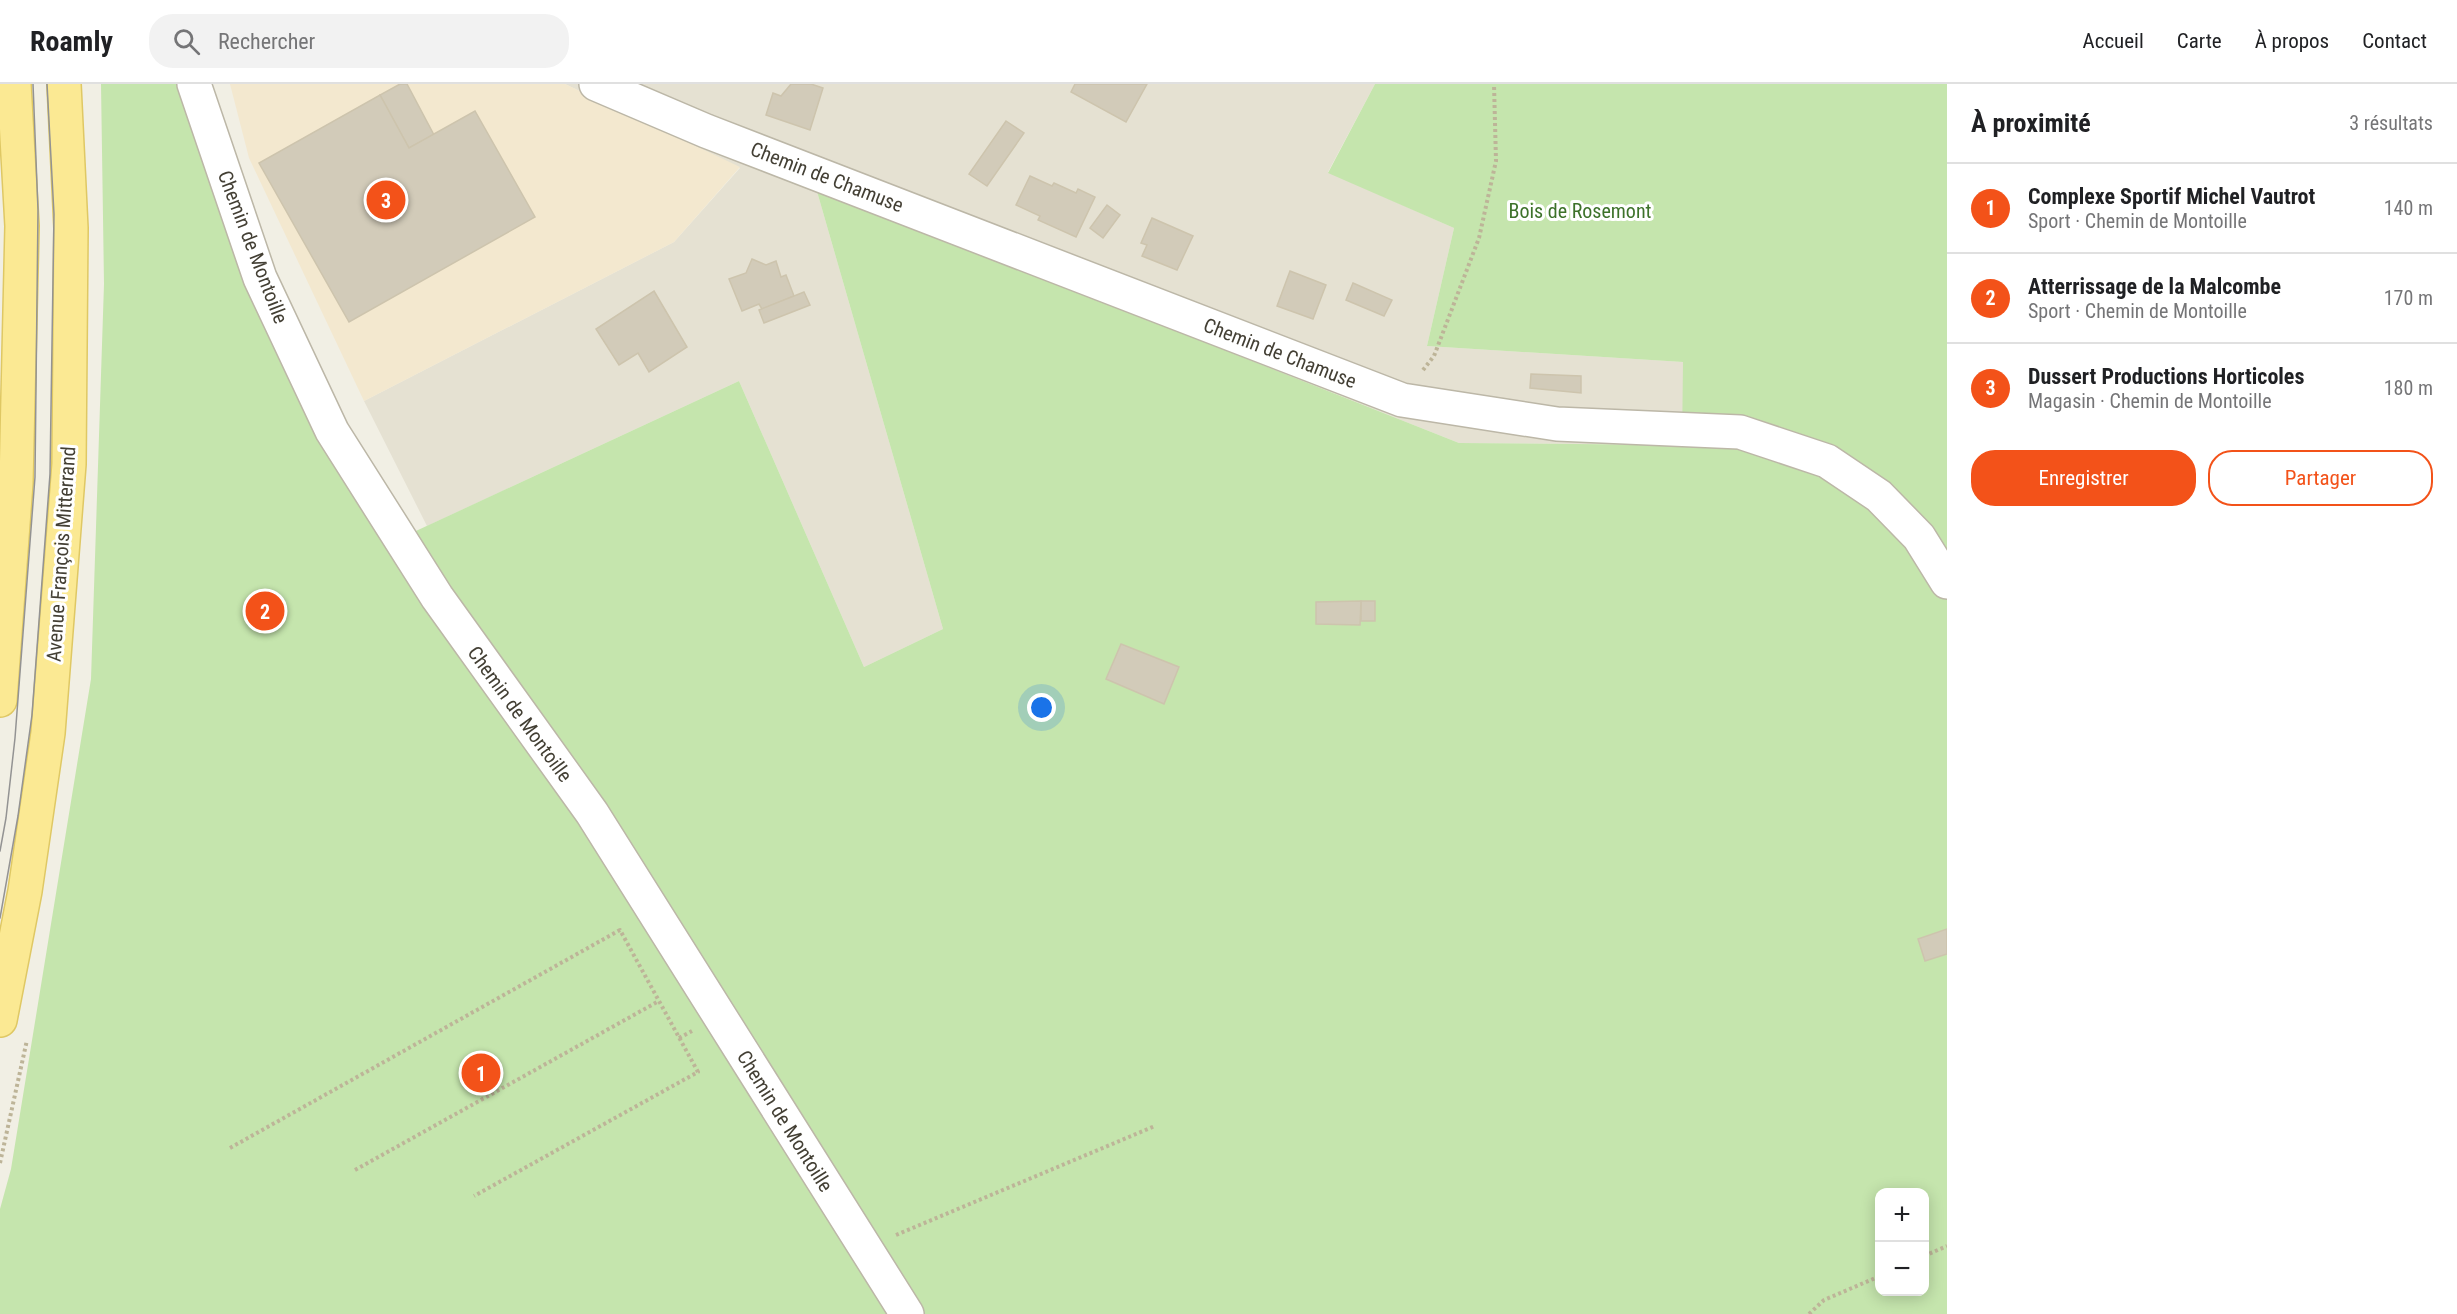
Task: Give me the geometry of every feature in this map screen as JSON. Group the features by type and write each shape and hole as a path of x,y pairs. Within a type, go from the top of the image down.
{"main road":[{"path":"0,700 16,471 22,226 14,84"},
{"name":"Avenue François Mitterrand","path":"0,1020 25,891 48,733 69,464 71,228 64,84"}],"street":[{"name":"Chemin de Montoille","path":"194,84 260,278 332,431 437,597 592,813 907,1314"},
{"name":"Chemin de Chamuse","path":"596,84 706,131 1402,400 1557,424 1740,432 1827,461 1879,496 1919,537 1947,582"}],"path":[{"path":"1402,400 1434,356 1479,238 1496,161 1494,84"},
{"path":"230,1148 620,930 698,1071 474,1196"},
{"path":"355,1170 659,1001"},
{"path":"865,1248 1155,1126"},
{"path":"1929,1254 1947,1246"},
{"path":"1809,1314 1824,1300 1875,1278"}],"shaded area":[{"path":"230,84 565,84 740,167 674,242 364,401 249,158"},
{"path":"565,84 1375,84 1328,172 1454,228 1427,346 1683,362 1683,445 1459,443 816,188 943,629 864,667 739,381 427,526 364,401 674,242 740,168"}],"green space":[{"name":"Bois de Rosemont","path":"101,84 183,84 390,543 739,381 864,667 943,629 816,188 1459,443 1682,445 1683,362 1427,346 1454,228 1328,173 1375,84 1947,84 1947,1314 0,1314 0,1209 11,1169 91,679 104,284"}],"building":[{"path":"400,84 407,84 434,135 409,148 380,95"},
{"path":"791,84 811,84 823,88 810,130 766,115 773,93 781,96"},
{"path":"1075,84 1147,84 1126,122 1071,92"},
{"path":"380,95 409,148 475,111 535,217 349,322 259,163"},
{"path":"1006,121 1024,133 987,186 969,174"},
{"path":"1030,176 1052,186 1054,183 1076,193 1078,189 1095,197 1076,237 1038,220 1040,216 1016,205"},
{"path":"1107,205 1120,215 1103,238 1090,228"},
{"path":"1152,218 1193,236 1177,270 1142,256 1147,245 1141,243"},
{"path":"752,259 766,265 776,261 781,277 786,275 794,296 762,309 759,304 742,311 729,279 746,273"},
{"path":"1290,271 1326,285 1313,319 1277,306"},
{"path":"1353,283 1392,300 1384,316 1346,300"},
{"path":"654,291 687,347 649,372 638,353 619,365 596,329"},
{"path":"804,292 810,305 764,323 759,310"},
{"path":"1531,374 1581,376 1581,393 1530,388"},
{"path":"1361,601 1375,601 1375,621 1361,621"},
{"path":"1361,601 1360,625 1316,624 1316,602"},
{"path":"1121,644 1179,667 1164,704 1106,679"},
{"path":"1947,929 1947,954 1925,961 1918,939"}],"tram line":[{"path":"0,851 15,738 35,477 38,210 33,84"},
{"path":"0,918 18,816 32,715 50,474 54,214 47,84"}],"place":[{"name":"Dussert Productions Horticoles","path":"386,200"},
{"name":"Atterrissage de la Malcombe","path":"265,611"},
{"name":"Complexe Sportif Michel Vautrot","path":"481,1073"}]}
